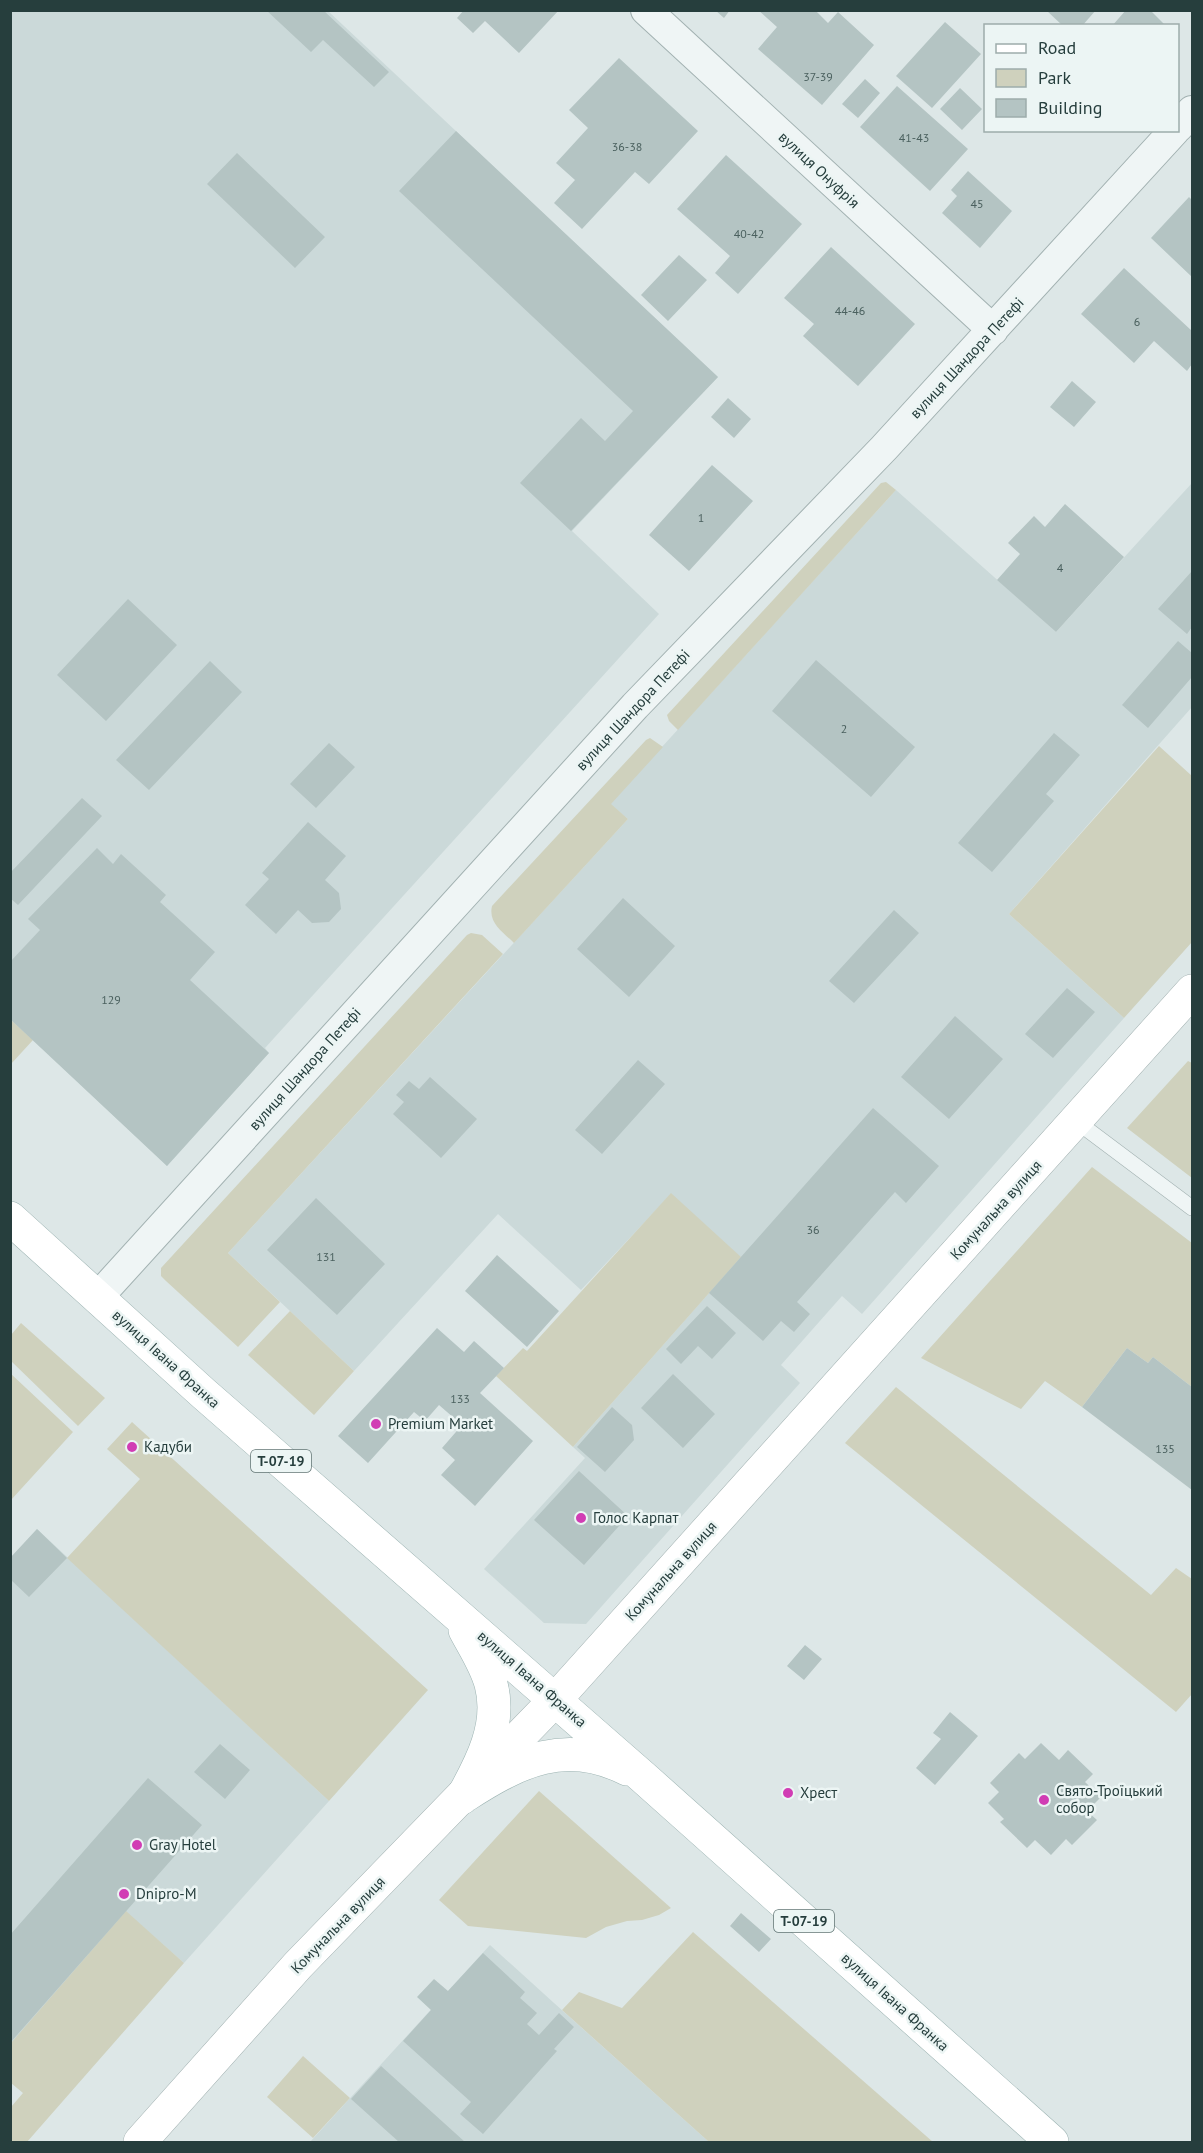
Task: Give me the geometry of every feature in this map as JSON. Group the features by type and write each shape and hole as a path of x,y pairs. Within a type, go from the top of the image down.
{"main road":[{"name":"Комунальна вулиця","path":"140,2142 298,1965 555,1700 1192,991"},
{"name":"вулиця Івана Франка","path":"10,1218 204,1393 644,1778 1052,2142"},
{"path":"455,1612 483,1663 491,1685 494,1711 490,1738 482,1762 462,1798"},
{"path":"462,1798 499,1774 520,1764 546,1756 569,1754 596,1757 644,1778"}],"street":[{"name":"вулиця Онуфрія","path":"646,10 993,330"},
{"name":"вулиця Шандора Петефі","path":"1179,126 1192,111"},
{"name":"вулиця Шандора Петефі","path":"98,1297 635,706 884,448 1173,132"}],"lane":[{"path":"1076,1120 1192,1208"}],"shaded area":[{"path":"10,11 328,11 718,377 572,531 659,614 265,1048 269,1053 167,1166 11,1019"},
{"path":"1192,483 1192,707 1009,914 1124,1018 862,1314 842,1296 781,1365 800,1383 586,1624 544,1623 484,1569 585,1458 573,1447 709,1293 671,1194 581,1290 498,1214 354,1371 228,1253 628,819 610,804 896,490 1056,632"},
{"path":"37,1529 329,1801 184,1963 126,1912 11,2044 11,1558"},
{"path":"490,1945 554,2003 709,2142 310,2142"}],"green space":[{"path":"886,482 896,490 678,730 669,721 667,715 881,483"},
{"path":"650,738 663,747 611,804 628,819 514,943 494,922 492,906"},
{"path":"1159,746 1192,776 1192,942 1124,1018 1009,914"},
{"path":"471,933 482,935 503,954 228,1253 280,1302 238,1347 161,1276 161,1268"},
{"path":"10,1019 33,1040 11,1064 10,1064"},
{"path":"1188,1061 1192,1063 1192,1178 1127,1128"},
{"path":"1092,1167 1192,1243 1192,1387 1153,1357 1148,1363 1127,1348 1082,1407 1045,1381 1021,1409 921,1358"},
{"path":"671,1193 741,1257 573,1447 496,1376 523,1348 527,1351"},
{"path":"290,1311 354,1371 314,1415 248,1355"},
{"path":"21,1323 105,1398 78,1426 11,1361 11,1335"},
{"path":"10,1373 73,1432 11,1500 10,1500"},
{"path":"896,1387 1151,1595 1176,1568 1192,1579 1192,1694 1176,1712 845,1443"},
{"path":"132,1422 428,1690 329,1801 67,1558 140,1479 107,1449"},
{"path":"539,1791 671,1908 659,1915 642,1920 627,1921 606,1927 586,1938 468,1926 439,1900"},
{"path":"126,1911 184,1963 27,2142 11,2142 11,2107 23,2093 11,2083 11,2043"},
{"path":"693,1932 933,2142 709,2142 562,2010 579,1992 622,2008"},
{"path":"303,2056 350,2098 313,2138 267,2097"}],"building":[{"path":"266,10 323,10 389,72 374,87 323,40 311,52"},
{"path":"464,10 559,10 519,53 485,21 473,33 457,18"},
{"path":"715,10 730,10 724,18"},
{"path":"758,10 815,10 828,23 838,12 874,45 822,105 758,49 777,27"},
{"path":"1046,10 1096,10 1084,24 1061,24"},
{"path":"1126,10 1150,10 1164,24 1114,24"},
{"path":"945,22 981,54 932,108 896,76"},
{"path":"619,58 698,131 649,184 635,172 582,229 554,203 575,180 556,163 588,128 569,110"},
{"path":"865,79 880,93 858,118 842,104"},
{"path":"897,86 968,149 930,191 860,127"},
{"path":"960,88 982,109 962,130 940,109"},
{"path":"456,131 718,377 571,531 520,483 581,418 605,441 633,411 399,191"},
{"path":"237,153 325,237 295,268 207,184"},
{"path":"726,155 802,224 738,294 715,273 730,256 677,209"},
{"path":"968,171 1012,211 980,248 942,213 957,196 951,190"},
{"path":"1189,197 1192,200 1192,277 1151,238"},
{"path":"831,247 915,324 858,386 803,336 814,324 784,298"},
{"path":"679,255 707,280 668,321 641,295"},
{"path":"1124,268 1192,331 1192,364 1187,371 1154,341 1134,363 1081,314"},
{"path":"1072,381 1096,402 1074,427 1050,407"},
{"path":"728,398 751,419 734,438 711,417"},
{"path":"712,465 753,501 689,571 649,535"},
{"path":"1065,504 1124,557 1056,632 997,580 1020,554 1008,543 1034,516 1045,527"},
{"path":"1192,571 1192,627 1187,634 1158,609"},
{"path":"128,599 177,645 106,721 57,675"},
{"path":"1178,641 1192,653 1192,677 1148,728 1122,705"},
{"path":"816,660 915,747 871,797 772,711"},
{"path":"210,661 242,692 149,790 116,760"},
{"path":"1054,733 1080,755 1046,794 1054,801 992,872 958,843"},
{"path":"329,743 355,767 316,808 290,784"},
{"path":"82,798 102,816 18,905 10,898 10,873"},
{"path":"308,822 346,856 325,880 339,893 341,909 329,922 312,923 298,910 276,934 245,905 269,879 262,873"},
{"path":"97,848 113,864 121,854 166,895 160,902 215,952 190,980 269,1053 167,1166 10,1019 10,962 40,930 28,919"},
{"path":"623,898 675,946 629,997 577,949"},
{"path":"894,910 919,933 854,1003 829,981"},
{"path":"1067,988 1095,1012 1053,1058 1025,1034"},
{"path":"955,1016 1003,1059 949,1119 901,1077"},
{"path":"638,1060 665,1084 602,1154 575,1130"},
{"path":"430,1077 477,1119 441,1158 393,1114 404,1102 396,1095 409,1081 419,1089"},
{"path":"873,1108 939,1166 906,1203 895,1192 797,1302 810,1314 794,1332 781,1321 763,1341 709,1293"},
{"path":"316,1198 385,1264 337,1315 267,1250"},
{"path":"497,1255 559,1311 527,1347 465,1291"},
{"path":"707,1306 736,1333 712,1359 698,1346 681,1364 666,1349"},
{"path":"437,1328 464,1352 474,1341 504,1368 480,1393 533,1441 475,1506 441,1475 455,1460 442,1448 462,1425 439,1405 425,1421 414,1412 368,1463 338,1436"},
{"path":"1127,1348 1148,1363 1153,1357 1192,1387 1192,1490 1082,1407"},
{"path":"673,1374 715,1414 683,1448 641,1408"},
{"path":"612,1407 632,1425 634,1440 605,1472 577,1447"},
{"name":"Голос Карпат","path":"579,1471 628,1516 584,1565 534,1520"},
{"path":"37,1529 67,1558 29,1597 10,1579 10,1558"},
{"path":"805,1645 822,1659 804,1680 787,1666"},
{"path":"950,1712 978,1736 935,1785 916,1768 941,1739 933,1733"},
{"name":"Свято-Троїцький собор","path":"1041,1743 1059,1760 1068,1750 1093,1774 1085,1782 1101,1797 1087,1811 1097,1820 1072,1845 1066,1839 1051,1855 1035,1840 1027,1848 1000,1822 1004,1819 988,1803 999,1792 990,1783 1019,1753 1025,1759"},
{"path":"220,1744 250,1770 225,1799 194,1772"},
{"path":"148,1778 202,1825 10,2043 10,1935"},
{"path":"741,1913 771,1939 759,1952 730,1926"},
{"path":"483,1953 525,1992 520,1998 537,2013 527,2024 539,2035 559,2013 574,2027 554,2049 557,2051 483,2134 460,2114 471,2102 403,2041 431,2010 417,1997 434,1979 448,1991"},
{"path":"381,2066 465,2142 399,2142 351,2099"}],"place":[{"name":"Premium Market","path":"376,1424"},
{"name":"Кадуби","path":"132,1447"},
{"name":"Голос Карпат","path":"581,1518"},
{"name":"Хрест","path":"788,1793"},
{"name":"Свято-Троїцький собор","path":"1044,1800"},
{"name":"Gray Hotel","path":"137,1845"},
{"name":"Dnipro-M","path":"124,1894"}]}
